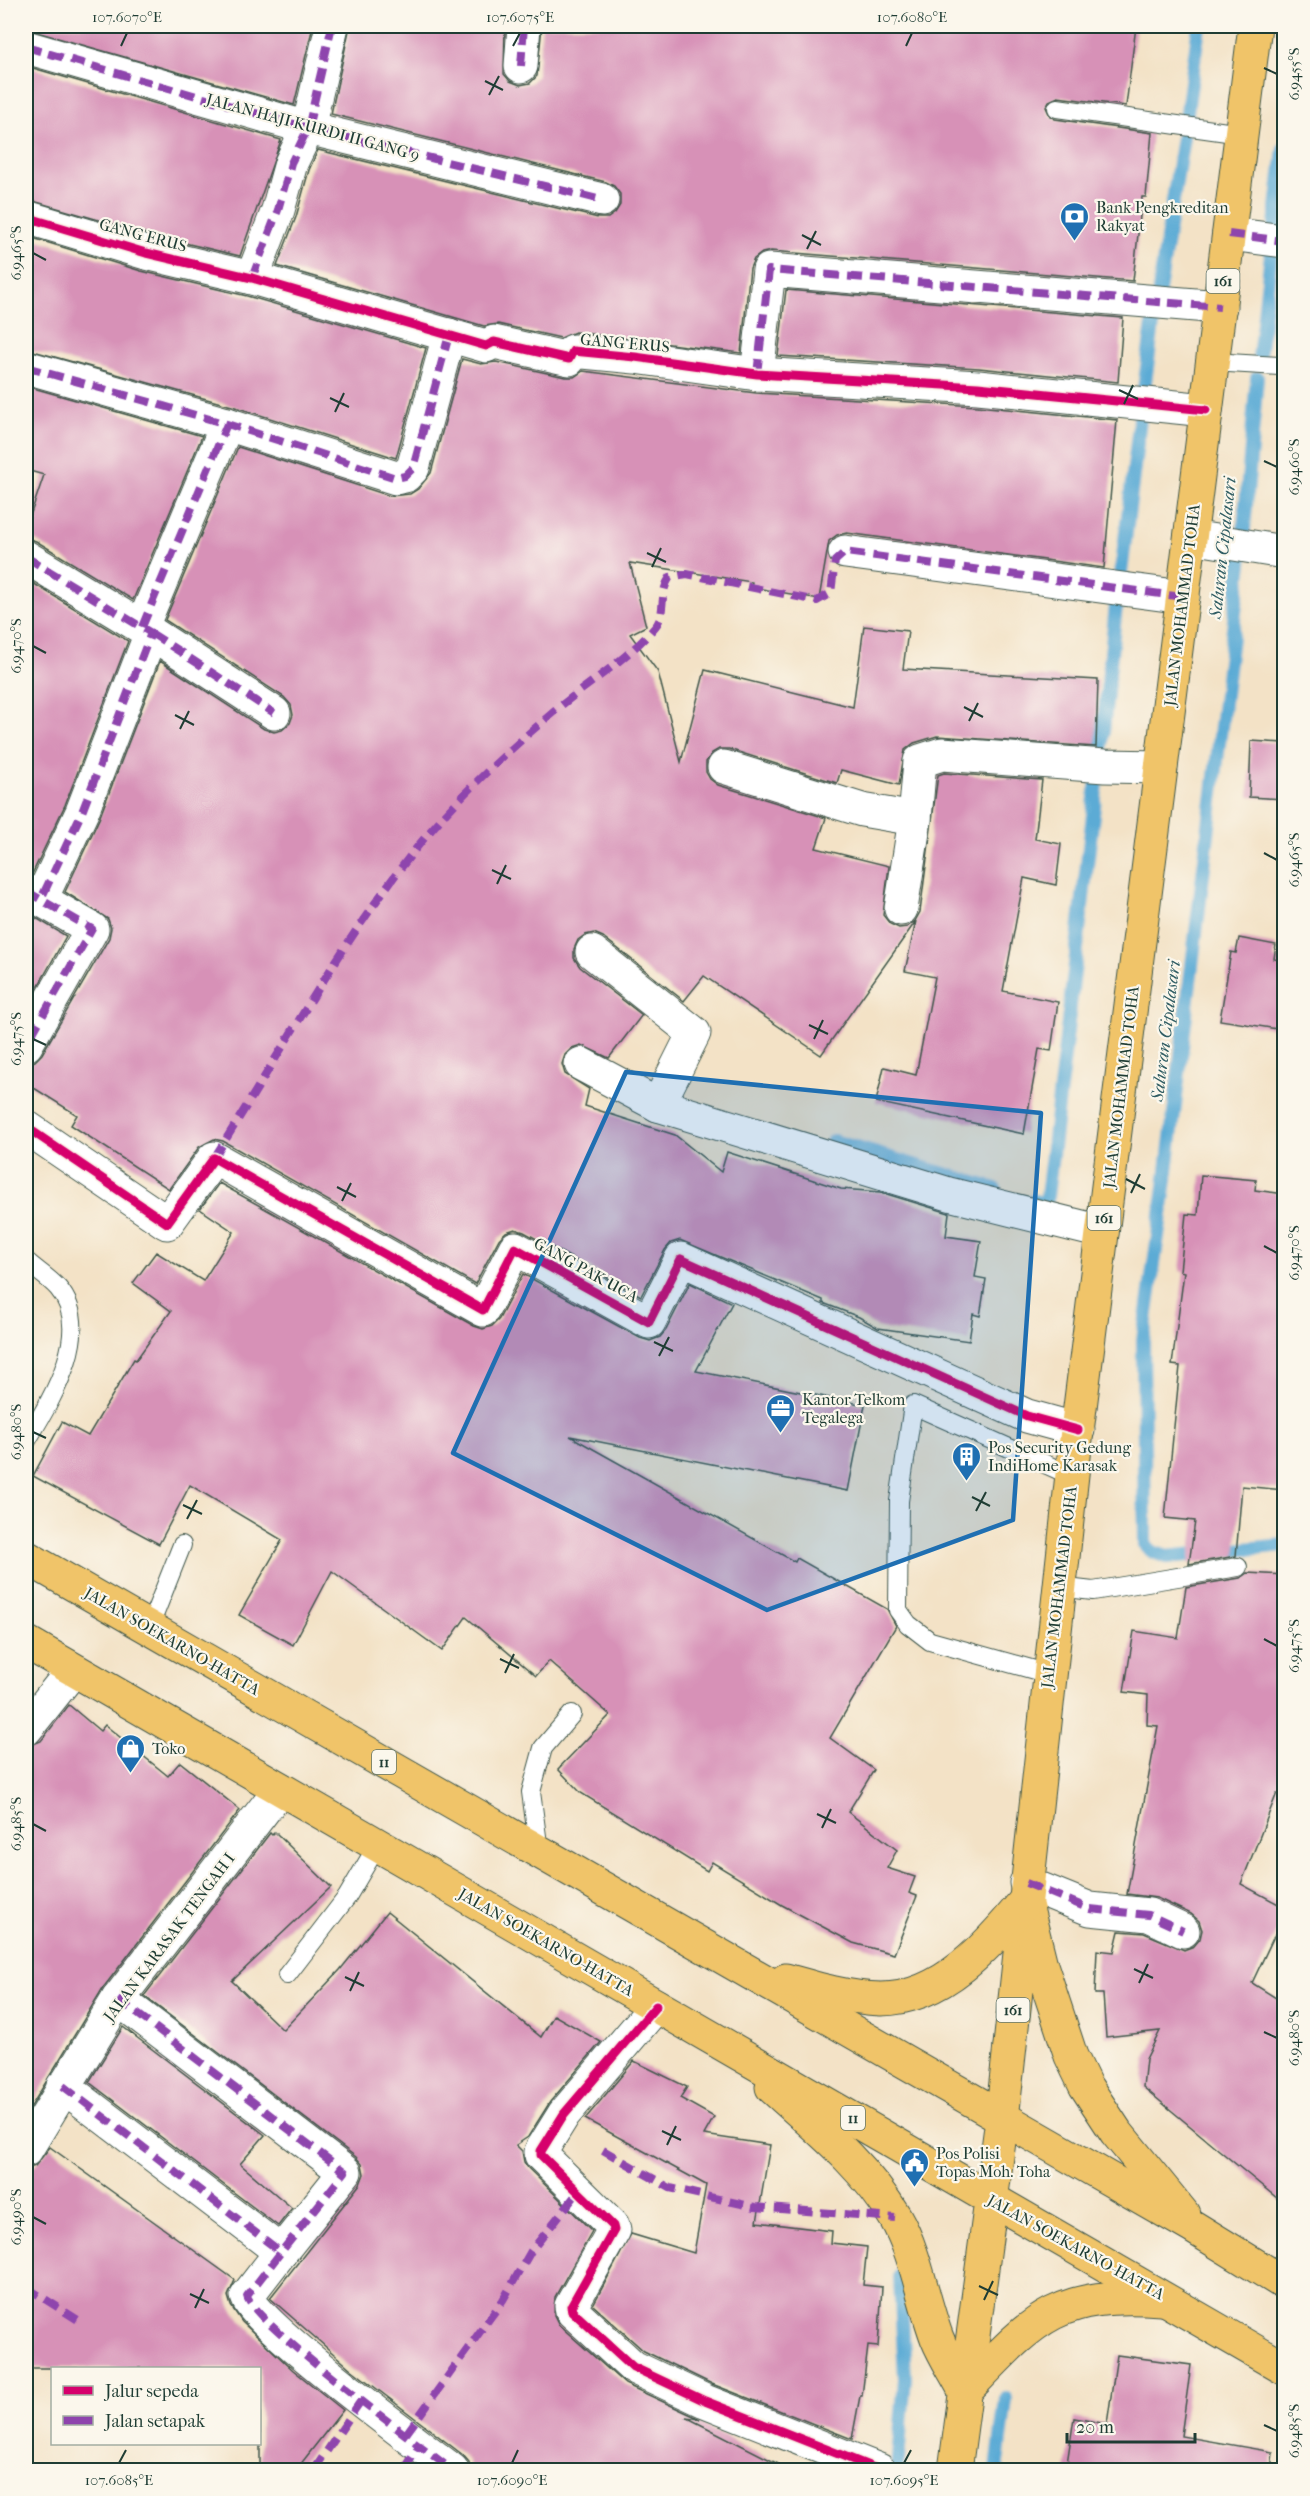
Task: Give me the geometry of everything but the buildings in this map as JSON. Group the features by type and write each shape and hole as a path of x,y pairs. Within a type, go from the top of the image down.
{"main road":[{"name":"JALAN MOHAMMAD TOHA","path":"955,2470 1002,2119 1058,1587 1077,1430 1255,26"},
{"name":"JALAN SOEKARNO-HATTA","path":"26,1557 1193,2227 1284,2283"},
{"name":"JALAN SOEKARNO-HATTA","path":"26,1642 656,2006 717,2038 1284,2368"},
{"path":"742,1968 836,1994 884,1999 910,1995 937,1983 968,1961 999,1933 1026,1892"},
{"path":"1026,1892 1041,1965 1071,2056 1080,2075 1116,2132 1193,2227"},
{"path":"717,2038 841,2150 871,2183 895,2218 915,2267 938,2340 965,2391 1018,2336 1066,2306 1083,2300 1119,2296 1169,2299"}],"street":[{"path":"252,278 278,210 291,163 308,128 332,26"},
{"path":"521,66 524,26"},
{"name":"JALAN HAJI KURDI II GANG 9","path":"26,46 308,128 602,200"},
{"name":"GANG ERUS","path":"26,217 146,253 252,278 486,346 494,342 569,359 573,351 757,374 978,387 1206,410"},
{"path":"1229,234 1284,241"},
{"path":"757,374 769,270 1220,307"},
{"path":"26,367 227,424 396,478 405,476 413,468 449,335"},
{"path":"26,1045 92,929 33,895 82,812 146,630 227,424"},
{"path":"1191,537 1258,547"},
{"path":"845,552 1183,597"},
{"path":"26,557 146,630 274,713"},
{"path":"901,909 915,819 920,760 942,754 1105,766 1161,767"},
{"path":"724,767 862,810 915,819"},
{"path":"592,952 694,1033 658,1105"},
{"path":"581,1064 658,1105 949,1194 1102,1232"},
{"name":"GANG PAK UCA","path":"26,1127 167,1223 214,1158 483,1310 515,1248 649,1322 681,1259 1027,1416 1077,1430"},
{"path":"26,1730 73,1670"},
{"name":"JALAN KARASAK TENGAH I","path":"26,2150 118,1999 280,1789"},
{"path":"1026,1892 1090,1909 1149,1915 1183,1931"},
{"path":"118,1999 345,2172 247,2296 248,2302 276,2331 452,2470"},
{"path":"656,2006 564,2114 541,2151 541,2156 613,2226 614,2230 571,2306 572,2311 633,2367 705,2401 879,2470"},
{"path":"63,2086 281,2252"}],"lane":[{"path":"1057,108 1241,134"},
{"path":"1212,362 1279,366"},
{"path":"26,1262 59,1290 72,1317 70,1347 60,1383 26,1442"},
{"path":"1049,1674 930,1641 908,1624 898,1610 899,1501 913,1405 1072,1476"},
{"path":"149,1628 182,1545"},
{"path":"1058,1587 1093,1591 1238,1567"},
{"path":"539,1851 531,1792 543,1748 572,1714"},
{"path":"287,1975 347,1897 377,1845"}],"highlighted area":[{"path":"626,1072 1041,1113 1013,1520 767,1610 453,1453"}],"waterway":[{"path":"1186,119 1199,26"},
{"path":"1158,297 1183,137"},
{"name":"Saluran Cipalasari","path":"1274,233 1284,149"},
{"name":"Saluran Cipalasari","path":"1259,358 1272,246"},
{"path":"1143,396 1155,310"},
{"name":"Saluran Cipalasari","path":"1257,378 1241,563 1165,1187 1143,1340 1145,1545 1153,1552 1167,1557 1284,1545"},
{"path":"1120,581 1141,410"},
{"path":"1100,760 1117,596"},
{"path":"1034,1201 1046,1205 1098,773"},
{"path":"833,1141 995,1189"},
{"path":"897,2470 905,2379 900,2276"},
{"path":"997,2470 1006,2399"}],"marked path":[{"path":"252,278 278,210 291,163 308,128 332,26"},
{"path":"521,66 524,26"},
{"path":"26,47 308,128 602,200"},
{"path":"1229,234 1284,241"},
{"path":"757,374 769,270 1220,307"},
{"path":"26,367 227,424 396,478 405,476 413,468 449,335"},
{"path":"142,627 227,424"},
{"path":"214,1158 337,960 418,846 450,809 502,757 644,639 659,622 664,590 670,577 687,574 817,601 831,593 835,561 845,552 1183,597"},
{"path":"26,557 151,633 82,812 41,899"},
{"path":"151,633 274,713"},
{"path":"26,891 92,929 26,1045"},
{"path":"1026,1883 1090,1909 1149,1915 1183,1931"},
{"path":"118,1999 345,2172 281,2252"},
{"path":"63,2086 281,2252 247,2296 255,2309 305,2356 452,2470"},
{"path":"603,2150 670,2188 755,2207 895,2218"},
{"path":"406,2434 503,2300 531,2251 578,2192"},
{"path":"26,2287 81,2322"},
{"path":"314,2470 362,2399"},
{"path":"404,2470 419,2446"}],"cycle path":[{"path":"26,217 146,253 252,278 486,346 494,342 569,359 573,351 757,374 978,387 1206,410"},
{"path":"26,1127 167,1223 214,1158 483,1310 515,1248 649,1322 681,1259 1027,1416 1078,1430"},
{"path":"656,2006 564,2114 541,2151 541,2155 613,2226 614,2230 571,2306 572,2311 633,2367 705,2401 879,2470"}],"place":[{"name":"Bank Pengkreditan Rakyat","path":"1075,242"},
{"name":"Kantor Telkom Tegalega","path":"781,1434"},
{"name":"Pos Security Gedung IndiHome Karasak","path":"967,1482"},
{"name":"Toko","path":"131,1774"},
{"name":"Pos Polisi Topas Moh. Toha","path":"915,2188"}]}
